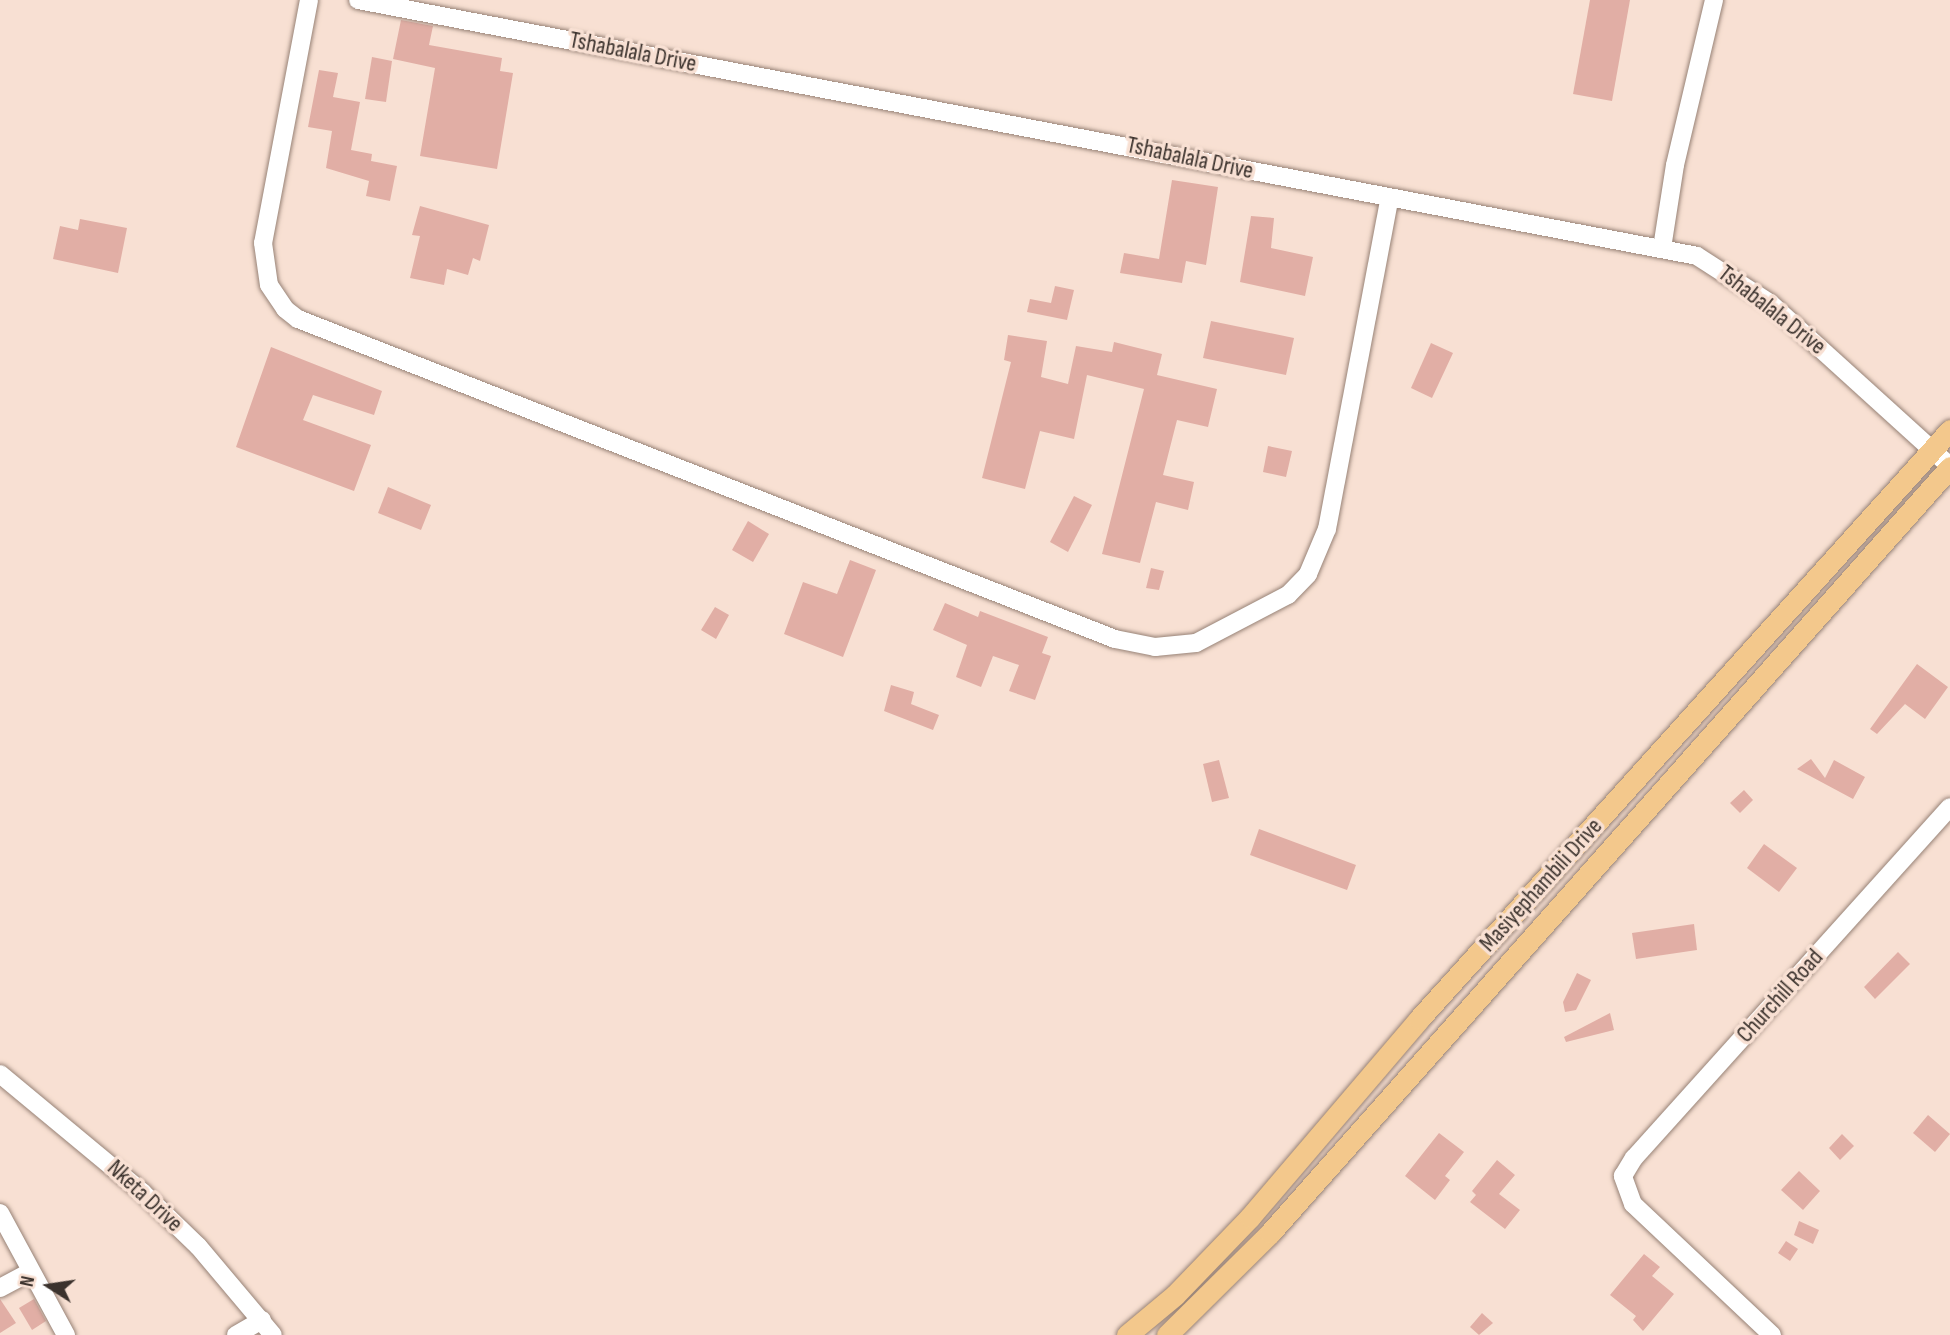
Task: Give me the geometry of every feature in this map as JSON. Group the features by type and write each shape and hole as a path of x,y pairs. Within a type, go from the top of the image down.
{"main road":[{"name":"Masiyephambili Drive","path":"1127,1335 1175,1295 1250,1217 1419,1019 1950,430"},
{"name":"Masiyephambili Drive","path":"1167,1335 1269,1233 1950,467"}],"street":[{"path":"309,0 264,243 269,285 285,309 298,318 1115,639 1155,648 1173,649 1207,638 1288,595 1308,574 1328,529 1389,200"},
{"name":"Tshabalala Drive","path":"358,0 1070,133 1389,200 1697,256 1770,303 1950,467"},
{"path":"1662,248 1675,165 1714,0"},
{"name":"Churchill Road","path":"1772,1335 1625,1192 1623,1176 1634,1158 1950,807"},
{"name":"Nketa Drive","path":"0,1074 142,1192 198,1246 273,1335"},
{"path":"0,1213 66,1335"},
{"path":"0,1288 30,1272"},
{"path":"236,1335 262,1320"}],"building":[{"path":"1590,0 1630,0 1612,101 1573,94"},
{"path":"401,20 433,26 429,45 502,58 500,71 513,73 497,169 420,156 435,68 393,59"},
{"path":"372,57 392,61 386,102 365,99"},
{"path":"319,70 338,73 333,97 360,102 351,150 372,154 371,161 397,166 390,201 366,196 369,181 326,168 332,131 308,127"},
{"path":"1172,180 1218,187 1206,265 1186,261 1182,283 1120,273 1124,253 1159,259"},
{"path":"420,206 489,225 480,261 473,258 468,275 447,269 444,285 410,278 420,236 412,235"},
{"path":"1251,216 1274,218 1271,248 1313,257 1305,296 1240,282"},
{"path":"80,219 127,228 118,273 53,259 60,226 78,230"},
{"path":"1055,286 1074,290 1067,320 1027,312 1030,299 1051,303"},
{"path":"1211,321 1294,338 1286,375 1203,358"},
{"path":"1008,335 1047,341 1041,377 1068,384 1076,346 1112,352 1114,342 1162,354 1157,375 1217,389 1208,427 1177,420 1163,475 1194,482 1188,510 1156,502 1140,563 1102,554 1144,389 1087,375 1074,439 1040,431 1025,489 982,478 1011,362 1004,360"},
{"path":"1431,343 1453,353 1432,398 1411,388"},
{"path":"271,347 382,391 374,415 313,395 303,420 371,445 354,491 236,447"},
{"path":"1268,446 1292,451 1286,477 1263,472"},
{"path":"388,487 431,505 421,530 378,513"},
{"path":"1074,496 1092,505 1068,552 1050,542"},
{"path":"748,521 769,534 753,562 732,550"},
{"path":"850,560 876,570 843,657 784,634 803,582 837,594"},
{"path":"1151,568 1164,571 1159,590 1146,588"},
{"path":"945,603 978,617 980,611 1048,637 1042,653 1051,656 1035,700 1009,691 1019,665 993,656 981,687 956,677 967,645 933,630"},
{"path":"715,607 729,615 716,639 701,630"},
{"path":"1917,664 1948,687 1925,719 1905,704 1877,734 1870,729"},
{"path":"891,685 914,692 911,704 939,715 933,730 884,711"},
{"path":"1811,759 1825,778 1834,760 1865,777 1853,799 1797,769"},
{"path":"1219,760 1229,798 1212,802 1203,764"},
{"path":"1744,790 1753,800 1740,813 1730,803"},
{"path":"1259,829 1356,865 1347,890 1250,855"},
{"path":"1764,844 1797,868 1779,892 1747,868"},
{"path":"1694,924 1697,950 1636,959 1632,933"},
{"path":"1898,952 1910,964 1875,999 1864,987"},
{"path":"1577,973 1591,980 1576,1010 1565,1012 1563,1002"},
{"path":"1610,1013 1614,1030 1566,1042 1564,1037"},
{"path":"1928,1115 1950,1134 1935,1152 1913,1133"},
{"path":"1439,1133 1464,1152 1445,1176 1450,1180 1435,1200 1405,1176"},
{"path":"1842,1134 1854,1146 1840,1160 1829,1148"},
{"path":"1497,1160 1515,1175 1499,1194 1520,1210 1505,1229 1470,1202 1476,1195 1472,1191"},
{"path":"1799,1171 1820,1191 1803,1210 1781,1190"},
{"path":"1799,1221 1819,1230 1813,1244 1794,1235"},
{"path":"1786,1241 1798,1249 1790,1261 1778,1253"},
{"path":"1644,1254 1660,1267 1652,1276 1674,1294 1643,1331 1633,1320 1636,1316 1610,1295"},
{"path":"0,1299 16,1323 0,1333"},
{"path":"34,1299 46,1321 32,1330 19,1308"},
{"path":"1482,1313 1493,1323 1479,1335 1470,1327"}]}
